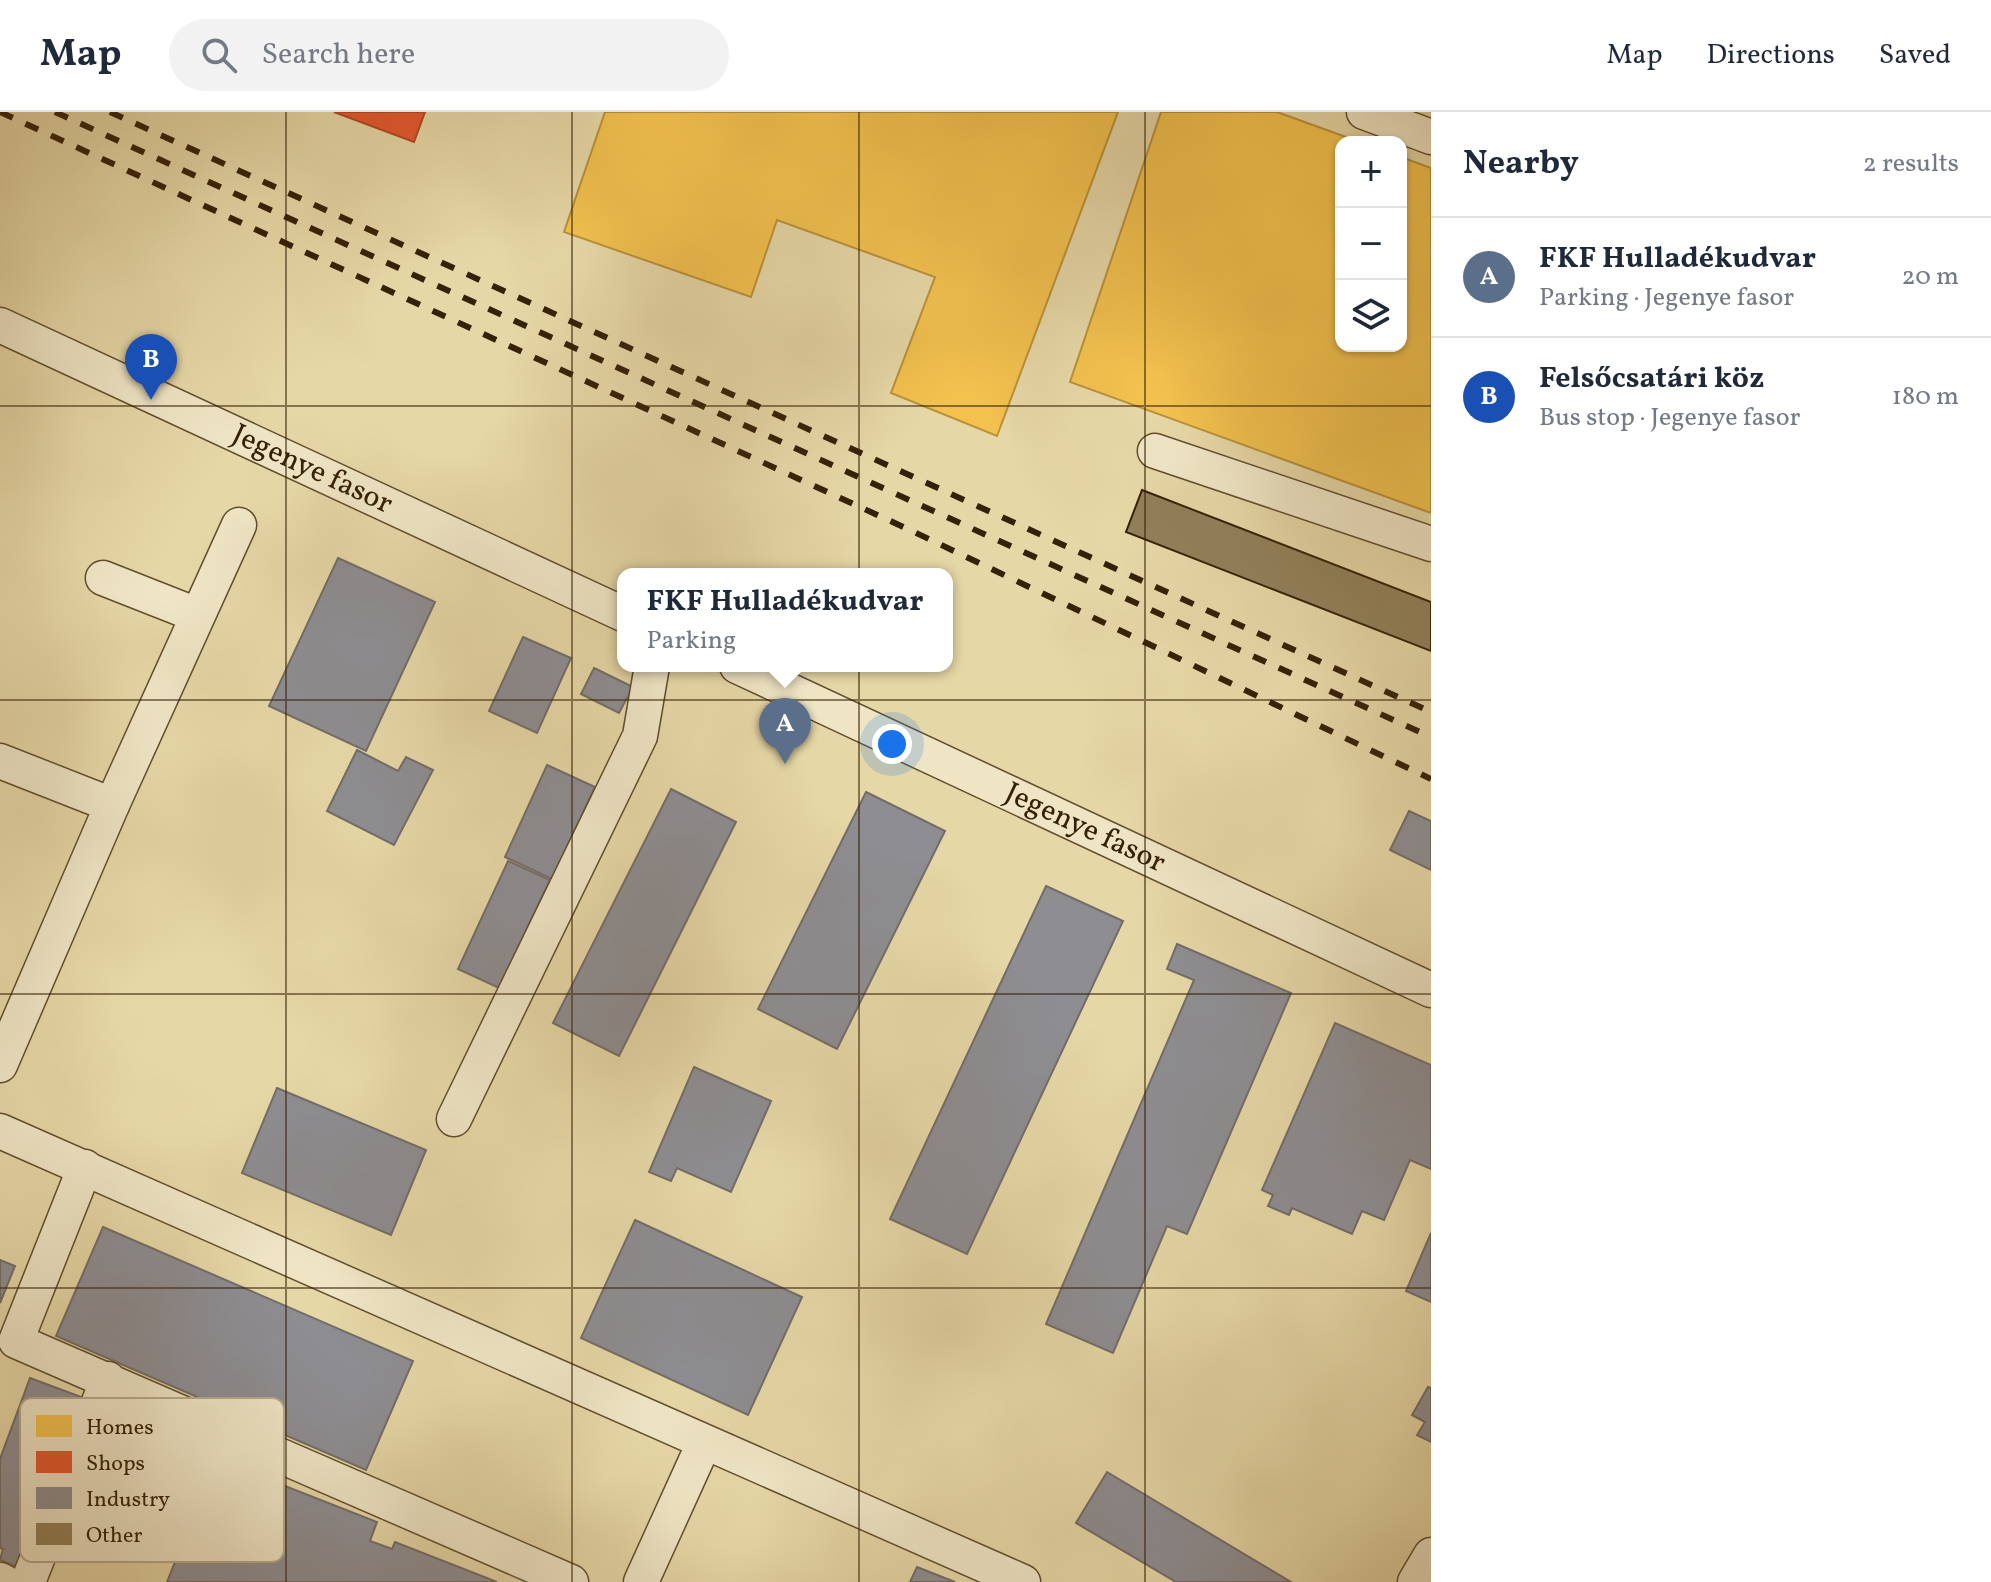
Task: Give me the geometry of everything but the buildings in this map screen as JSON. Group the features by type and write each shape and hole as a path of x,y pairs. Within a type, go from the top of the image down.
{"street":[{"path":"1364,112 1431,137"},
{"name":"Jegenye fasor","path":"0,325 617,611"},
{"path":"1155,451 1431,544"},
{"path":"0,1065 112,805 239,525"},
{"path":"103,578 197,615"},
{"path":"454,1119 640,736 651,672"},
{"name":"Jegenye fasor","path":"750,672 1431,990"},
{"path":"0,761 112,805"},
{"path":"0,1131 1023,1582"},
{"path":"85,1167 16,1341 151,1398"},
{"path":"101,1398 108,1379"},
{"path":"641,1582 704,1443"},
{"path":"284,1456 571,1582"},
{"path":"1415,1582 1431,1555"},
{"path":"28,1582 36,1562"}],"railway":[{"path":"0,112 910,530 1431,779"},
{"path":"55,112 1431,737"},
{"path":"110,112 1431,712"}],"place":[{"name":"Felsőcsatári köz","path":"151,400"},
{"name":"FKF Hulladékudvar","path":"785,764"}]}
